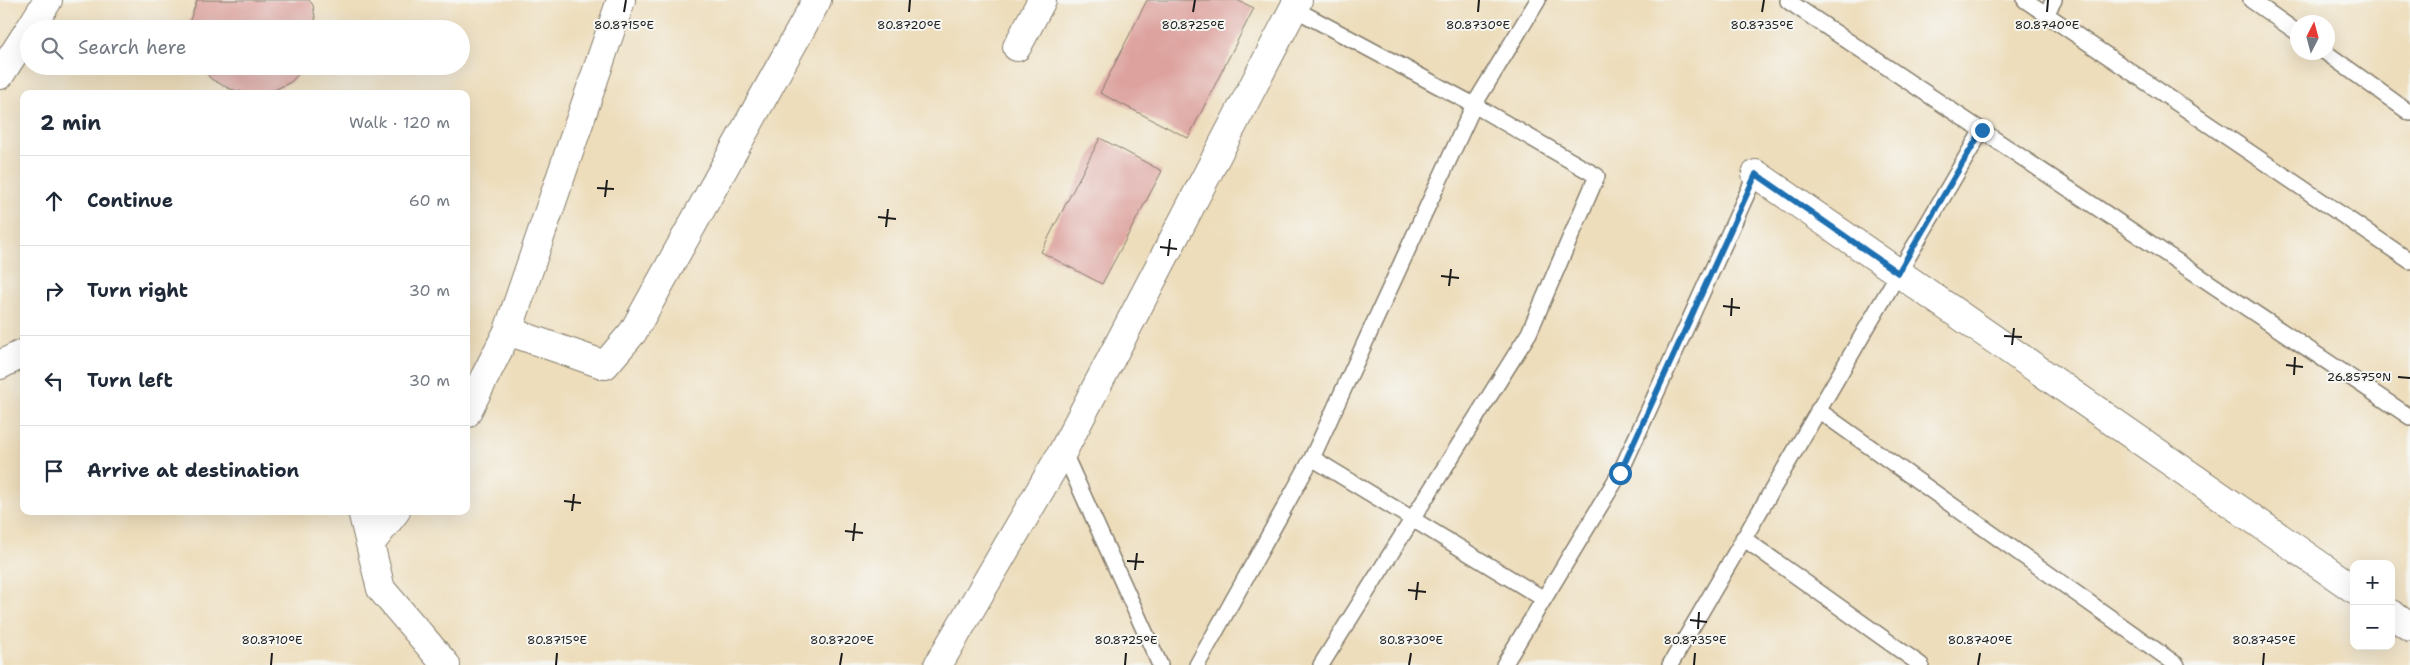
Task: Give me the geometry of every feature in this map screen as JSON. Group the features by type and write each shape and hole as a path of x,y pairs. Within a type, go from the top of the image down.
{"street":[{"path":"35,20 48,0"},
{"path":"470,406 508,331 621,0"},
{"path":"508,331 605,366 633,332 817,0"},
{"path":"1017,47 1042,0"},
{"path":"938,665 1063,451 1296,4"},
{"path":"0,75 20,43"},
{"path":"1756,174 2350,585"},
{"path":"0,365 20,356"},
{"path":"363,515 381,589 446,665"},
{"path":"370,544 393,515"},
{"path":"2395,617 2410,628"}],"lane":[{"path":"1196,665 1312,458 1474,105 1538,0"},
{"path":"1788,0 2410,417"},
{"path":"2025,0 2410,261"},
{"path":"2046,14 2054,0"},
{"path":"2251,0 2290,27"},
{"path":"1296,4 1597,176 1529,332 1321,665"},
{"path":"2335,59 2410,113"},
{"path":"1674,663 1743,538 1982,130"},
{"path":"1504,665 1620,473 1756,174"},
{"path":"1818,410 2177,665"},
{"path":"1063,451 1160,665"},
{"path":"1312,458 1544,599"},
{"path":"1743,538 1922,665"}],"building":[{"path":"197,0 309,0 313,5 316,20 190,20"},
{"path":"1147,0 1237,0 1254,8 1188,138 1100,93"},
{"path":"208,75 298,75 291,82 274,90 234,90 211,79"},
{"path":"1100,138 1162,171 1102,284 1041,252"}],"route":[{"path":"1620,473 1756,174 1898,273 1982,130"}]}
